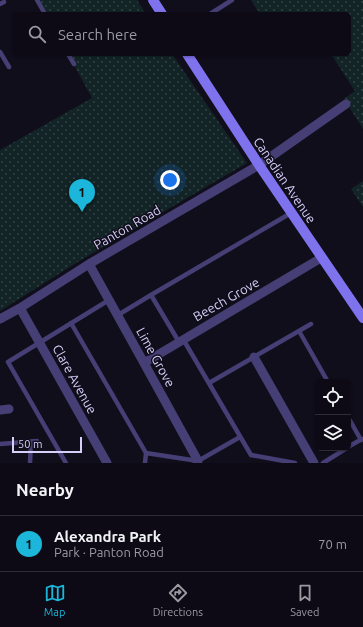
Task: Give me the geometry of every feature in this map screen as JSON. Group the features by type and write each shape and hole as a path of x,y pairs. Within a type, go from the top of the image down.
{"street":[{"path":"153,0 161,12"},
{"name":"Canadian Avenue","path":"188,56 321,258 363,318"},
{"name":"Panton Road","path":"0,319 89,264 259,165 346,104"},
{"name":"Beech Grove","path":"144,363 321,258"},
{"name":"Lime Grove","path":"89,264 197,462"},
{"name":"Clare Avenue","path":"20,308 107,463"},
{"path":"254,357 314,463"}],"lane":[{"path":"37,0 44,12"},
{"path":"213,12 232,0"},
{"path":"0,52 9,67"},
{"path":"69,56 74,64"},
{"path":"118,315 291,213"},
{"path":"151,295 209,383 251,455 295,463"},
{"path":"66,463 8,362 110,300"},
{"path":"71,323 146,453 145,463"},
{"path":"209,383 311,324"},
{"path":"299,331 326,379"},
{"path":"351,422 362,439 351,446"},
{"path":"146,453 197,462 240,437"},
{"path":"0,444 37,441"},
{"path":"30,442 30,463"},
{"path":"322,463 343,451"}],"shaded area":[{"path":"37,0 137,0 145,12 44,12"},
{"path":"251,0 363,0 363,129 344,99 355,91 332,56 351,56 351,12 259,12"},
{"path":"69,56 173,56 247,163 81,260 0,311 0,150 92,98"},
{"path":"363,181 363,207 351,189"}],"place":[{"name":"Alexandra Park","path":"82,212"}]}
